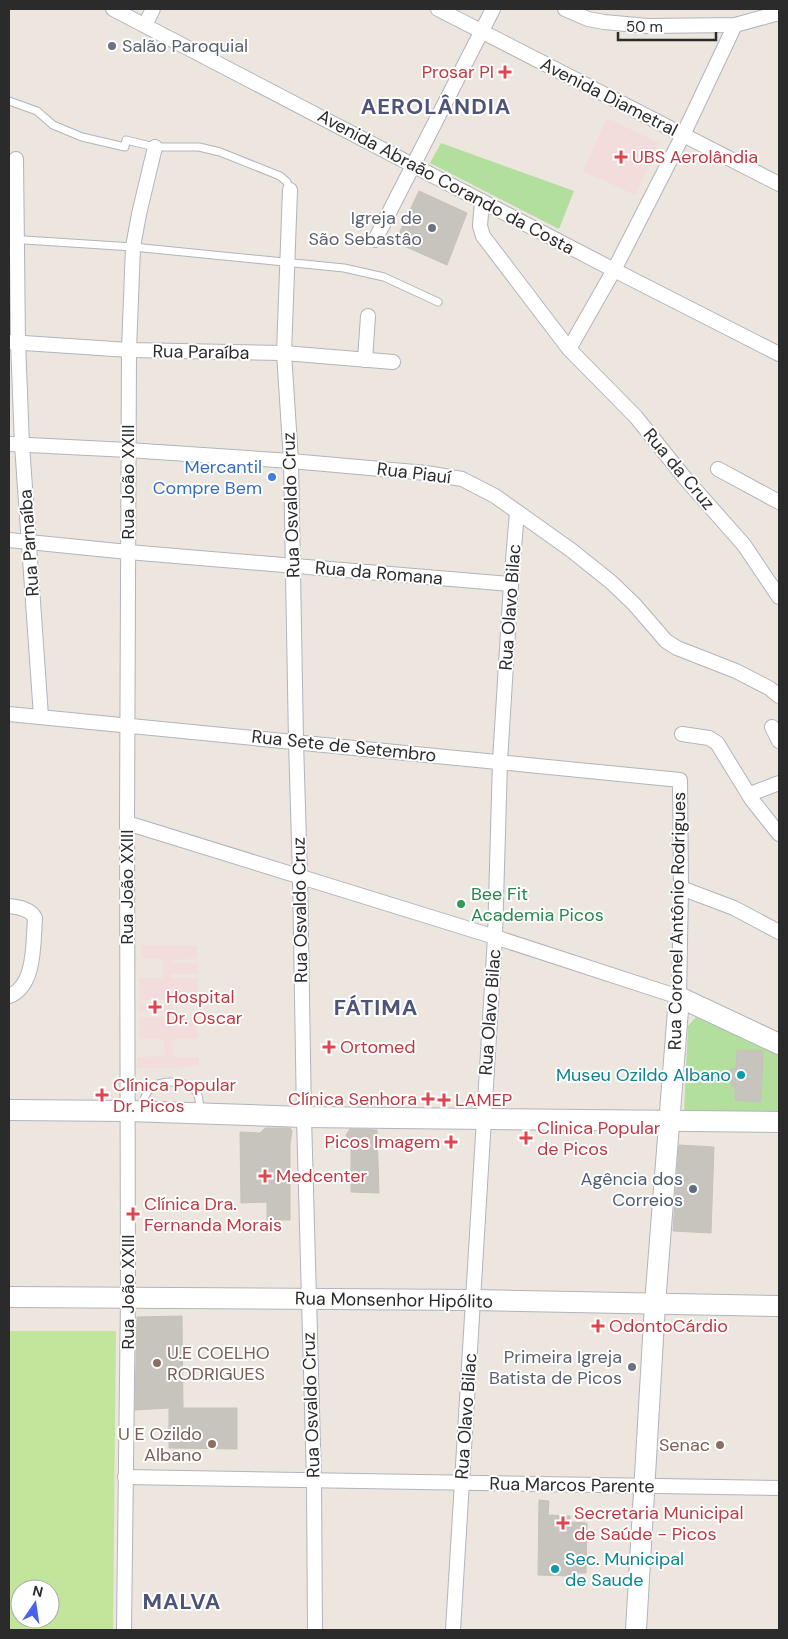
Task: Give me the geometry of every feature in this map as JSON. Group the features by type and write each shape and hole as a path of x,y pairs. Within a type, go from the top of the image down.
{"street":[{"name":"Avenida Abraão Corando da Costa","path":"113,9 779,354"},
{"path":"145,25 153,9"},
{"name":"Avenida Diametral","path":"438,9 779,184"},
{"path":"376,240 492,9"},
{"path":"565,9 588,19 625,25 735,24 779,13"},
{"path":"569,349 614,270 683,135 735,24"},
{"name":"Rua João XXIII","path":"124,1630 128,1298 135,1112 127,823 129,350 133,247 155,147"},
{"name":"Rua Parnaíba","path":"16,159 13,240 15,444 29,542 41,716"},
{"name":"Rua Osvaldo Cruz","path":"290,190 284,353 291,461 308,1299 314,1481 315,1630"},
{"name":"Rua da Cruz","path":"482,201 480,226 483,236 569,349 636,417 684,477 744,546 779,597"},
{"path":"365,360 368,316"},
{"name":"Rua Paraíba","path":"13,342 129,350 284,353 393,362"},
{"name":"Rua Piauí","path":"15,444 291,461 443,475 462,480 480,487 495,496 571,550 612,582 666,641 677,648 736,671 779,696"},
{"path":"718,469 779,501"},
{"name":"Rua Olavo Bilac","path":"453,1630 494,937 500,761 517,512"},
{"name":"Rua da Romana","path":"9,540 128,552 511,584"},
{"name":"Rua Sete de Setembro","path":"9,714 680,780"},
{"path":"772,727 779,741"},
{"path":"682,734 709,738 717,743 779,834"},
{"name":"Rua Coronel Antônio Rodrigues","path":"636,1630 646,1486 655,1304 679,997 680,780"},
{"path":"750,794 779,783"},
{"path":"127,823 494,937 679,997 779,1044"},
{"path":"681,888 734,908 779,932"},
{"path":"9,906 30,911 35,918 31,968 18,990 9,996"},
{"path":"9,1110 304,1117 779,1122"},
{"name":"Rua Monsenhor Hipólito","path":"9,1297 474,1300 779,1306"},
{"name":"Rua Marcos Parente","path":"125,1477 779,1488"}],"lane":[{"path":"9,101 37,111 52,126 82,137 125,147 126,140 155,147 199,147 220,152 280,176 287,182 290,190"},
{"path":"13,240 133,247 344,268 384,277 438,302"},
{"path":"135,1112 151,1087 156,1084 173,1082 186,1084 196,1090 200,1114"}],"shaded area":[{"name":"UBS Aerolândia","path":"607,118 659,143 635,195 583,171"},
{"name":"Hospital Dr. Oscar","path":"142,945 197,946 197,959 173,960 173,963 197,963 198,974 172,974 172,978 198,978 198,998 172,999 172,1017 197,1017 198,1039 172,1039 173,1057 199,1057 199,1067 137,1068 137,1057 165,1056 164,1039 139,1039 139,1017 166,1017 166,1012 139,1012 139,1003 165,1003 164,1000 139,1000 139,978 163,978 163,959 142,958"}],"green space":[{"path":"441,143 574,191 559,229 430,163"},
{"path":"696,1017 779,1051 779,1113 684,1111 688,1026"},
{"path":"9,1331 116,1331 113,1630 9,1630"}],"building":[{"name":"Igreja de São Sebastâo","path":"419,191 467,213 447,265 395,242"},
{"path":"737,1050 763,1051 761,1102 735,1100 735,1086 731,1086 731,1068 736,1069"},
{"name":"Medcenter","path":"265,1128 290,1128 292,1131 290,1144 290,1220 267,1220 267,1202 241,1203 240,1132 260,1133"},
{"path":"350,1129 377,1130 379,1193 351,1192 351,1146 346,1135"},
{"name":"Agência dos Correios","path":"679,1145 714,1147 711,1233 673,1231"},
{"name":"U.E COELHO RODRIGUES","path":"182,1316 183,1408 237,1408 237,1449 169,1448 169,1408 135,1410 137,1317"},
{"path":"539,1500 549,1501 548,1515 570,1516 570,1522 587,1523 586,1573 572,1573 572,1576 538,1575"}],"place":[{"name":"Salão Paroquial","path":"112,46"},
{"name":"Prosar PI","path":"505,72"},
{"name":"UBS Aerolândia","path":"621,157"},
{"name":"Igreja de São Sebastâo","path":"432,228"},
{"name":"Mercantil Compre Bem","path":"272,477"},
{"name":"Bee Fit Academia Picos","path":"461,904"},
{"name":"Hospital Dr. Oscar","path":"155,1007"},
{"name":"Ortomed","path":"329,1047"},
{"name":"Museu Ozildo Albano","path":"741,1075"},
{"name":"Clínica Popular Dr. Picos","path":"102,1095"},
{"name":"Clínica Senhora","path":"428,1099"},
{"name":"LAMEP","path":"444,1100"},
{"name":"Clinica Popular de Picos","path":"526,1138"},
{"name":"Picos Imagem","path":"451,1142"},
{"name":"Medcenter","path":"265,1176"},
{"name":"Agência dos Correios","path":"693,1189"},
{"name":"Clínica Dra. Fernanda Morais","path":"133,1214"},
{"name":"OdontoCárdio","path":"598,1326"},
{"name":"U.E COELHO RODRIGUES","path":"157,1363"},
{"name":"Primeira Igreja Batista de Picos","path":"632,1367"},
{"name":"U E Ozildo Albano","path":"212,1444"},
{"name":"Senac","path":"720,1445"},
{"name":"Secretaria Municipal de Saúde - Picos","path":"563,1523"},
{"name":"Sec. Municipal de Saude","path":"555,1569"}],"district":[{"name":"AEROLÂNDIA","path":"436,106"},
{"name":"FÁTIMA","path":"376,1007"},
{"name":"MALVA","path":"182,1601"}]}
